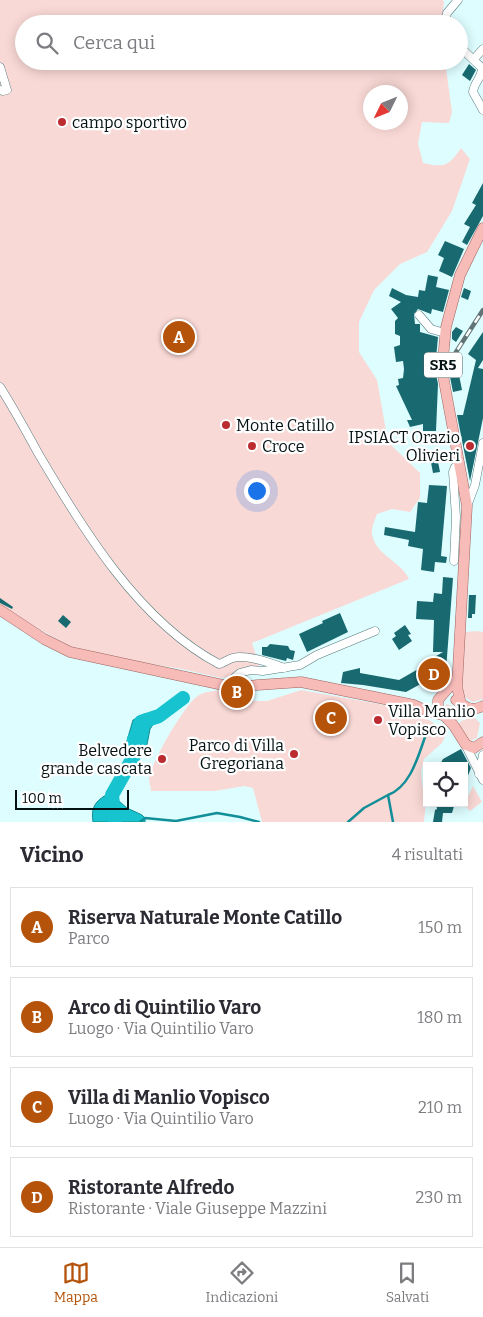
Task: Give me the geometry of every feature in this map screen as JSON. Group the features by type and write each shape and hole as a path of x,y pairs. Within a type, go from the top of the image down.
{"main road":[{"name":"SR5","path":"467,506 442,370 445,333 460,275 483,228"},
{"path":"460,704 457,690 467,506"},
{"path":"0,610 44,639 70,652 92,658 231,686 301,682 414,705 442,715"},
{"path":"458,677 449,690 439,699 437,705 442,715 454,726 464,742 472,748 483,742"},
{"path":"414,705 451,698 468,708 481,711"}],"street":[{"path":"446,15 458,0"},
{"path":"474,59 483,49"},
{"path":"468,54 481,65 482,72 474,86 473,94 483,110"},
{"path":"0,67 7,90 3,92 0,90"},
{"path":"419,315 431,329 445,333"},
{"path":"0,387 67,500 115,573 157,618 186,642 219,664 240,657 264,661 284,668"},
{"path":"467,506 475,485 483,443"},
{"path":"454,561 456,517 453,472 454,467 460,464"},
{"path":"231,686 235,677 240,673 300,665 317,654 375,630"},
{"path":"464,742 481,777"},
{"path":"481,777 483,756"}],"shaded area":[{"path":"0,0 443,0 442,15 15,15 15,70 446,70 452,112 449,123 422,122 418,144 423,163 445,164 453,159 461,148 470,159 452,211 427,252 400,264 374,290 359,322 359,352 377,380 388,442 420,473 420,498 410,512 392,509 377,514 372,529 374,542 378,548 400,567 409,579 252,643 262,673 221,678 182,669 108,657 69,646 20,618 0,604"},
{"path":"465,632 483,632 483,699 473,702 463,696 461,686"},
{"name":"Parco di Villa Gregoriana","path":"222,690 230,698 267,701 301,690 384,705 429,720 447,732 442,743 423,762 421,772 423,807 425,807 424,822 262,822 253,788 244,786 215,791 151,791 149,779 151,771 170,734 193,700 207,692"},
{"path":"447,704 473,714 456,722 445,710 444,707"},
{"path":"474,717 480,723 477,738 470,741 467,740 459,724 461,721"},
{"path":"473,786 482,802 470,811 466,807 468,807 468,797"}],"water":[{"path":"144,714 159,716 150,729 145,755 134,756 126,744 133,720"},
{"path":"106,795 112,795 127,808 142,815 145,818 145,822 93,822 92,813 94,806"}],"building":[{"path":"469,64 476,70 470,81 462,75 465,70 468,70"},
{"path":"483,183 483,216 467,245 462,242 470,227 464,224 476,205 472,203"},
{"path":"445,241 464,249 452,277 439,271 444,258 438,255"},
{"path":"428,275 438,277 436,287 449,290 443,312 432,309 431,314 418,309 414,314 415,324 420,324 420,332 438,337 435,369 438,384 436,431 423,431 423,424 410,427 407,420 412,420 396,386 399,385 398,379 403,378 404,369 403,361 396,362 394,347 400,345 400,336 395,334 395,321 398,318 391,309 401,302 389,296 392,288 406,295 418,297 419,290 425,291"},
{"path":"464,288 471,291 468,300 461,297"},
{"path":"456,327 463,331 456,342 452,339 452,332"},
{"name":"IPSIACT Orazio Olivieri","path":"483,332 483,360 478,368 483,369 483,418 470,481 457,415 463,415 476,360 468,354"},
{"path":"459,375 462,390 453,392 450,377"},
{"path":"436,451 440,472 433,473 429,452"},
{"path":"429,485 447,486 441,556 447,557 446,563 435,562 434,572 421,570 423,549 408,546 409,540 384,535 385,527 415,532 418,502 427,503"},
{"path":"443,577 453,578 446,670 406,692 341,683 343,672 360,668 360,673 399,680 443,652 433,652 434,620 416,619 417,601 433,602 434,593 442,594"},
{"path":"469,595 476,595 475,614 472,614 472,618 468,618"},
{"path":"0,598 13,607 12,609 0,603"},
{"path":"340,613 348,632 307,652 299,634"},
{"path":"63,615 71,622 66,628 58,621"},
{"path":"405,625 411,634 408,635 412,641 399,650 392,639 396,636 394,633"},
{"path":"270,644 288,646 290,650 295,651 293,660 287,658 286,661 262,655 262,647 267,647"},
{"path":"461,749 468,762 441,762 443,759"},
{"path":"468,762 471,768 468,776"},
{"path":"437,807 454,807 452,813 443,813 442,822 433,822 435,810"}],"waterway":[{"path":"141,722 159,716 183,698"},
{"path":"388,795 396,791 408,778 425,737"},
{"path":"115,822 112,795 134,756 134,739"},
{"path":"348,822 364,808 388,795 393,822"},
{"path":"140,822 145,818 176,821 217,813 259,822"}],"railway":[{"path":"449,363 483,310"}],"place":[{"name":"campo sportivo","path":"62,122"},
{"name":"Riserva Naturale Monte Catillo","path":"179,337"},
{"name":"Monte Catillo","path":"226,425"},
{"name":"Croce","path":"252,446"},
{"name":"IPSIACT Orazio Olivieri","path":"470,446"},
{"name":"Ristorante Alfredo","path":"434,674"},
{"name":"Arco di Quintilio Varo","path":"237,692"},
{"name":"Villa di Manlio Vopisco","path":"331,718"},
{"name":"Villa Manlio Vopisco","path":"378,720"},
{"name":"Parco di Villa Gregoriana","path":"294,754"},
{"name":"Belvedere grande cascata","path":"162,759"}]}
